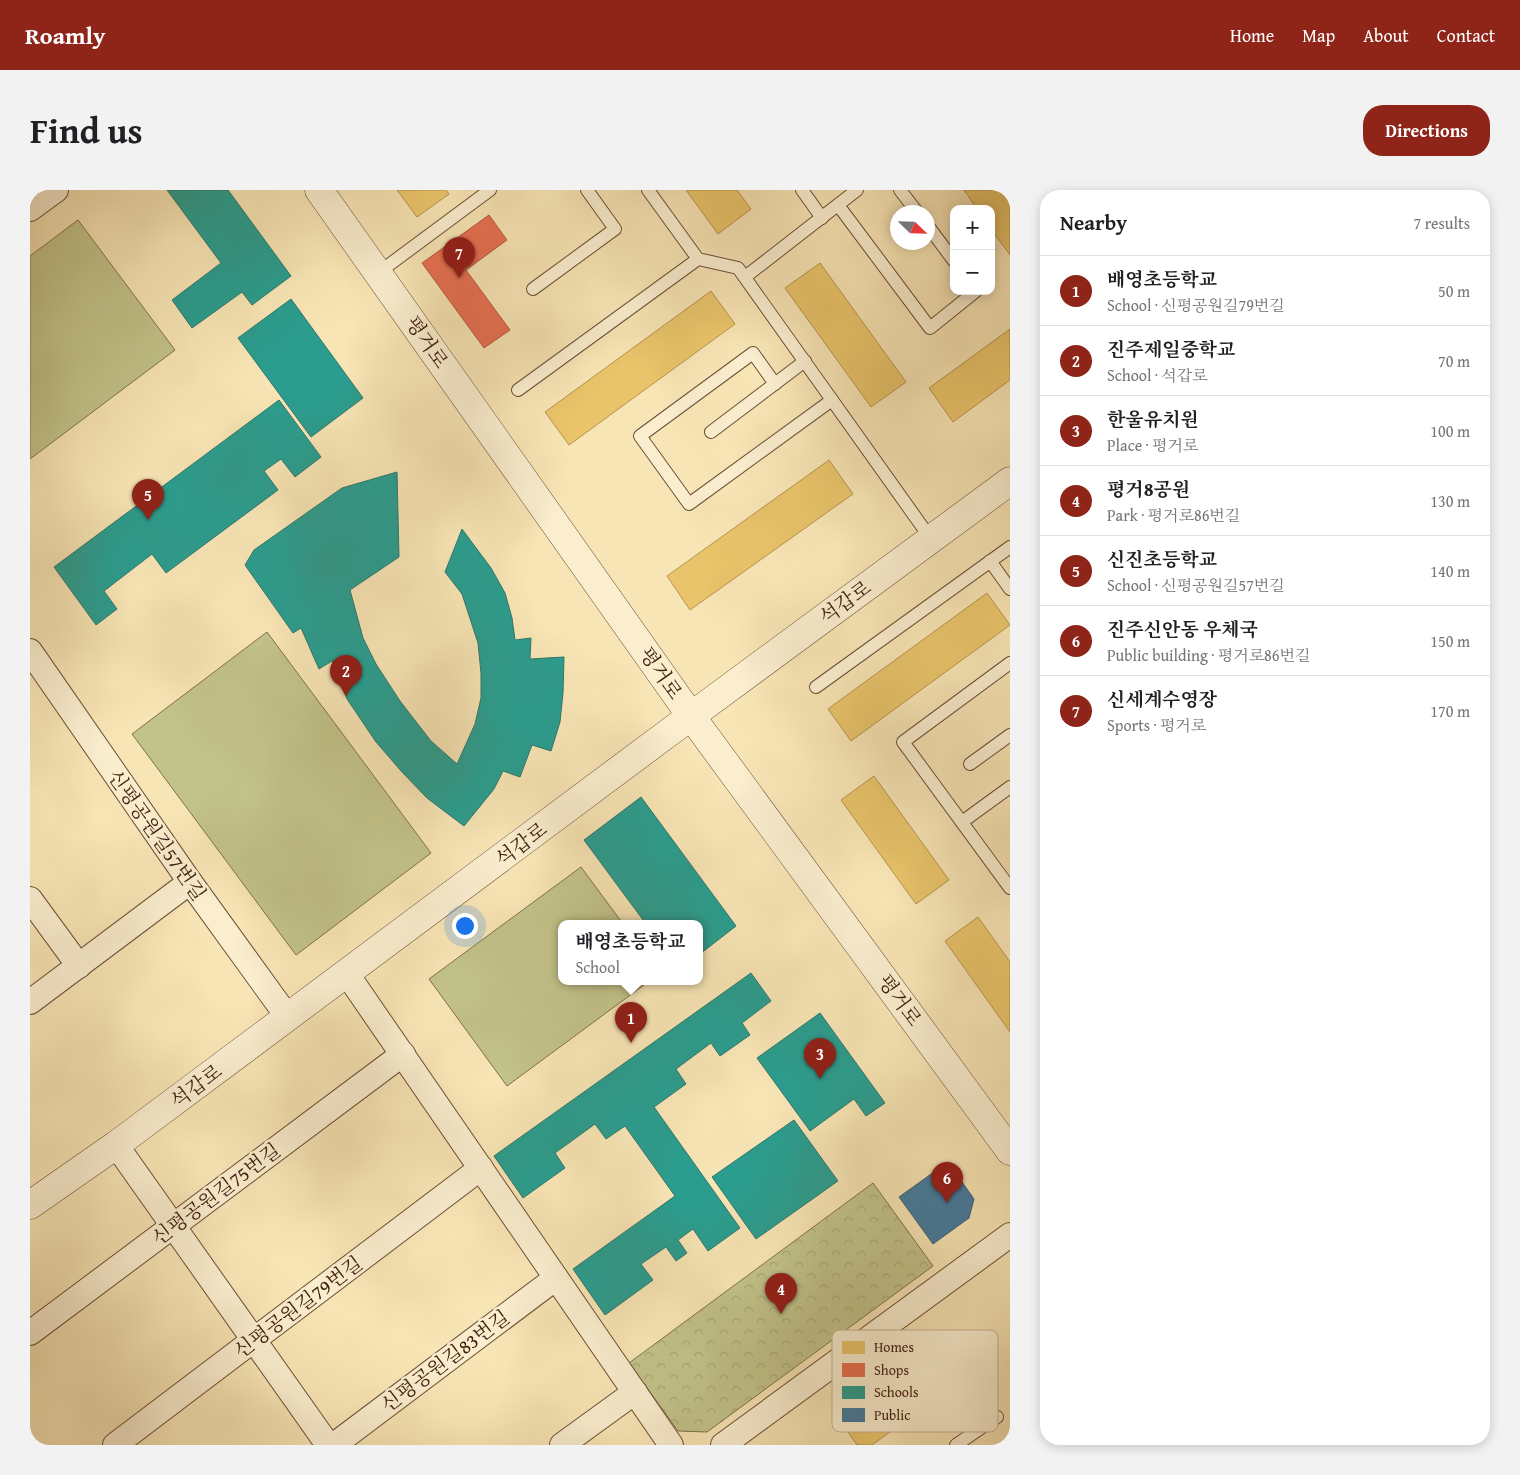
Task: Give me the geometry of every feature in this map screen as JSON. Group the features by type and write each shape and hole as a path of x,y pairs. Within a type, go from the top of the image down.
{"street":[{"path":"30,209 56,190"},
{"name":"평거로","path":"319,190 691,716 1010,1151"},
{"name":"석갑로","path":"30,1205 116,1146 287,1016 347,974 691,716 1010,481"},
{"name":"신평공원길57번길","path":"30,651 190,882 287,1016"},
{"path":"30,1002 190,882"},
{"path":"30,899 79,966"},
{"path":"347,974 671,1445"},
{"name":"신평공원길75번길","path":"30,1333 403,1054"},
{"path":"116,1146 328,1445"},
{"name":"신평공원길79번길","path":"115,1445 481,1168"},
{"path":"881,1330 1010,1235"},
{"name":"신평공원길83번길","path":"334,1445 556,1278"},
{"path":"724,1445 832,1366"},
{"path":"562,1445 634,1392"}],"lane":[{"path":"378,273 490,190"},
{"path":"533,289 615,229 587,190"},
{"path":"648,190 698,259 738,268 930,539"},
{"path":"802,190 822,218"},
{"path":"745,277 857,190"},
{"path":"900,190 912,205"},
{"path":"838,205 930,328 971,295"},
{"path":"935,235 950,256"},
{"path":"518,390 698,259"},
{"path":"775,384 753,353 640,436 689,504 832,400"},
{"path":"711,432 805,362"},
{"path":"816,687 1010,547"},
{"path":"990,561 1010,589"},
{"path":"1010,663 903,742 1010,888"},
{"path":"970,764 1010,735"},
{"path":"962,822 1010,787"},
{"path":"956,1445 975,1432"}],"green space":[{"path":"78,220 175,350 30,459 30,256"},
{"path":"267,632 431,853 296,955 132,734"},
{"path":"581,867 620,920 558,920 558,985 644,985 507,1086 429,979"},
{"path":"873,1183 933,1266 846,1330 832,1330 832,1340 707,1432 678,1431 629,1363"}],"building: Homes":[{"path":"397,190 446,190 449,194 417,217"},
{"path":"686,190 737,190 751,209 718,234"},
{"path":"964,190 1010,190 1010,255 995,234 995,205 974,205"},
{"path":"820,263 906,382 871,407 785,288"},
{"path":"711,291 735,324 569,445 545,412"},
{"path":"1010,329 1010,380 953,422 929,388"},
{"path":"829,460 853,494 690,610 667,576"},
{"path":"987,593 1010,625 851,741 828,709"},
{"path":"874,776 949,880 916,904 841,800"},
{"path":"978,917 1010,962 1010,1032 945,941"},
{"path":"848,1432 890,1432 872,1445 857,1445"}],"building: Shops":[{"path":"489,215 507,240 466,270 510,330 484,348 422,263"}],"building: Schools":[{"path":"167,190 228,190 291,276 252,305 242,292 192,328 172,300 221,263"},
{"path":"291,299 363,398 311,437 238,338"},
{"path":"279,400 321,457 295,477 281,459 264,471 278,490 166,573 152,554 104,591 117,609 96,625 54,567"},
{"path":"397,472 399,557 350,590 363,638 376,664 400,701 431,741 457,764 475,724 481,698 478,643 462,594 445,572 462,529 491,568 505,593 512,618 515,640 531,638 530,659 564,657 560,722 551,751 532,745 520,777 503,771 494,789 464,826 427,798 376,742 347,699 332,661 319,669 301,628 293,633 245,565 254,550 342,488"},
{"path":"641,797 736,926 703,952 703,920 643,920 584,840"},
{"path":"751,973 771,1001 742,1023 750,1035 720,1056 711,1043 676,1069 686,1084 654,1107 740,1228 708,1251 693,1229 678,1240 687,1253 676,1261 666,1247 641,1264 653,1280 605,1315 573,1269 675,1196 625,1126 606,1139 595,1124 555,1153 565,1168 523,1198 494,1156"},
{"path":"820,1013 885,1103 866,1116 854,1099 810,1131 757,1058"},
{"path":"794,1120 838,1181 756,1239 712,1177"}],"building: Public":[{"path":"948,1162 974,1199 969,1218 933,1244 899,1197"}],"place":[{"name":"신세계수영장","path":"459,278"},
{"name":"신진초등학교","path":"148,520"},
{"name":"진주제일중학교","path":"346,696"},
{"name":"배영초등학교","path":"631,1043"},
{"name":"한울유치원","path":"820,1079"},
{"name":"진주신안동 우체국","path":"947,1203"},
{"name":"평거8공원","path":"781,1314"}]}
